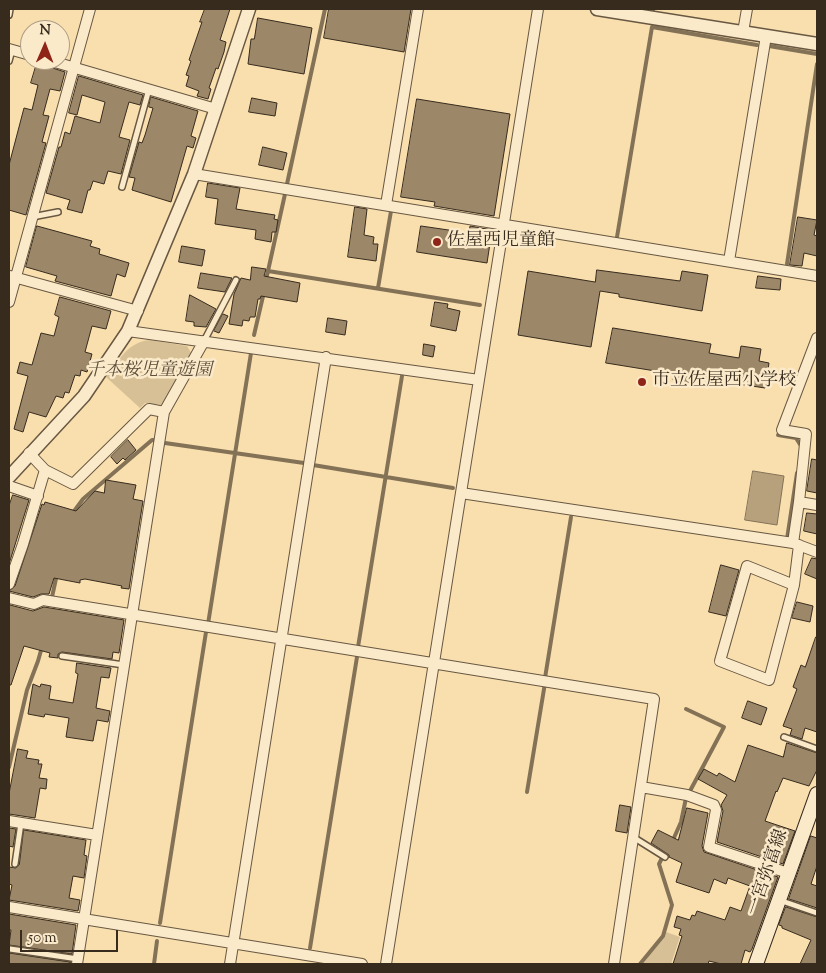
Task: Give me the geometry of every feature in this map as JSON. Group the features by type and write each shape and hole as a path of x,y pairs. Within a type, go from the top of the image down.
{"main road":[{"name":"一宮弥富線","path":"756,964 788,873 813,819 817,794"}],"street":[{"path":"9,302 12,277 32,217 90,9"},
{"path":"9,477 84,396 128,331 138,312 194,174 249,9"},
{"path":"386,205 418,9"},
{"path":"386,964 538,9"},
{"path":"598,9 817,44"},
{"path":"743,32 746,9"},
{"path":"728,262 766,36"},
{"path":"70,66 216,109"},
{"path":"194,174 817,276"},
{"path":"12,277 138,312"},
{"path":"128,331 326,357 479,380"},
{"path":"794,585 747,566 720,661 769,680 794,585 799,502 806,434 782,430 817,338"},
{"path":"78,962 164,412 204,341"},
{"path":"230,964 326,357"},
{"path":"29,454 45,470 73,484 149,408 164,412"},
{"path":"9,584 24,544 45,470"},
{"path":"9,486 38,496"},
{"path":"461,493 796,544 817,552"},
{"path":"799,502 817,505"},
{"path":"9,598 34,604 43,600 654,699 614,964"},
{"path":"640,786 687,795 714,804 716,810 709,847 788,873"},
{"path":"9,821 97,835"},
{"path":"9,907 362,964"}],"lane":[{"path":"9,15 10,9"},
{"path":"9,61 10,49"},
{"path":"122,187 149,89"},
{"path":"32,217 58,212"},
{"path":"204,341 236,280"},
{"path":"62,656 124,664"},
{"path":"784,737 817,749"},
{"path":"14,864 21,823"},
{"path":"633,836 665,858"},
{"path":"778,900 817,914"},
{"path":"10,950 78,962"}],"green space":[{"name":"千本桜児童遊園","path":"150,340 187,346 193,356 166,404 145,403 140,408 106,377 129,348 135,344"},
{"path":"666,932 680,937 671,964 643,964"}],"shaded area":[{"path":"753,471 784,476 777,525 745,520"}],"building":[{"path":"205,9 230,9 220,40 226,42 224,52 209,88 211,89 208,99 197,96 199,91 186,86 189,76 186,75 191,61 189,60"},
{"path":"329,9 411,9 404,52 324,38"},
{"path":"258,18 312,28 304,74 248,64 251,39 254,39"},
{"path":"35,70 59,70 65,72 60,91 50,89 43,115 49,116 42,142 46,143 26,215 9,210 9,165 24,108 32,110 38,85 31,83"},
{"path":"79,76 143,95 140,105 129,102 119,137 130,140 121,174 108,171 104,184 93,181 90,190 88,190 82,213 67,209 70,200 46,193 59,147 61,147 65,132 70,134 75,116 100,123 105,102 82,95 77,115 69,113"},
{"path":"151,97 198,111 191,136 196,138 193,148 187,146 171,202 132,190 135,178 129,177 139,142 142,143 153,108 149,107"},
{"path":"252,98 277,103 275,116 249,112"},
{"path":"417,99 510,114 494,216 434,206 435,202 401,197"},
{"path":"263,147 287,153 283,170 259,165"},
{"path":"208,183 240,188 236,209 275,215 274,219 278,220 276,232 272,232 271,242 255,239 256,230 215,224 218,199 206,197"},
{"path":"355,207 367,209 364,235 374,237 373,244 378,244 376,261 348,257"},
{"path":"798,217 817,220 814,235 817,236 817,256 804,253 802,266 790,265"},
{"path":"37,226 92,241 90,246 100,249 99,254 129,263 125,277 117,274 111,296 55,281 57,276 26,267"},
{"path":"421,226 469,233 470,226 492,230 487,263 417,252"},
{"path":"182,246 205,250 202,266 179,262"},
{"path":"252,267 266,269 264,276 300,283 297,302 261,296 258,299 255,317 250,317 249,321 243,320 242,326 229,324 234,294 241,278 250,280"},
{"path":"597,270 680,281 682,271 708,275 702,311 619,297 619,294 600,291 591,347 518,335 528,271 595,282"},
{"path":"201,273 232,278 225,292 198,288"},
{"path":"758,276 781,279 780,290 756,288"},
{"path":"190,295 216,309 206,327 194,326 194,322 186,321"},
{"path":"60,297 111,311 106,329 92,326 85,352 92,354 87,372 81,370 80,376 75,375 69,393 65,392 63,398 56,396 46,417 29,412 23,432 14,429 28,376 17,373 20,362 32,365 41,333 54,336 59,317 55,315"},
{"path":"435,302 448,304 447,308 460,311 456,331 431,326"},
{"path":"223,314 228,316 219,333 214,331"},
{"path":"328,318 347,321 345,335 326,332"},
{"path":"613,328 711,344 709,353 739,358 741,346 761,349 759,361 769,363 765,388 700,378 699,384 673,380 674,374 606,363"},
{"path":"424,344 435,346 433,357 423,355"},
{"path":"128,440 136,450 125,460 123,458 117,464 111,457"},
{"path":"812,459 817,460 817,493 807,491"},
{"path":"106,480 136,485 133,499 143,501 129,589 85,579 80,580 80,583 54,578 49,594 33,597 9,591 15,586 42,504 44,505 45,502 76,511 95,491 104,493"},
{"path":"13,495 29,500 9,564 9,506"},
{"path":"807,513 817,514 817,534 804,531"},
{"path":"812,558 817,559 817,579 805,574"},
{"path":"721,565 739,570 726,616 709,612"},
{"path":"797,602 813,606 810,622 792,618"},
{"path":"10,605 33,611 44,607 124,620 119,653 113,652 112,659 62,652 58,654 58,658 49,657 50,653 24,646 11,685 9,685"},
{"path":"816,637 817,732 805,728 802,739 790,735 792,729 783,726 797,689 793,687 801,665 805,667"},
{"path":"77,663 111,668 109,678 101,677 96,708 110,711 108,722 97,720 93,741 66,737 69,718 45,714 44,717 28,714 33,684 40,687 41,684 51,686 49,699 73,703 78,674 76,673"},
{"path":"748,701 767,708 761,725 742,718"},
{"path":"787,743 817,753 817,770 809,786 783,778 765,821 795,831 783,864 717,842 723,811 721,805 727,795 698,779 704,769 717,776 719,773 735,782 748,745 783,757"},
{"path":"18,749 28,751 26,758 39,760 38,764 42,764 39,778 47,779 46,789 40,788 35,818 9,814 9,794"},
{"path":"620,805 631,807 627,833 616,831"},
{"path":"687,808 708,813 702,846 704,852 778,877 752,949 750,952 745,950 741,964 721,964 709,961 708,964 673,964 682,936 679,935 681,929 674,927 677,916 690,920 697,911 725,920 730,907 741,911 750,886 728,878 726,884 714,879 709,893 676,882 682,863 669,857 669,855 651,843 658,830 678,840"},
{"path":"9,828 16,829 13,847 9,846"},
{"path":"24,830 86,840 84,855 87,856 84,878 73,876 69,898 80,900 78,911 9,900 12,885 9,884 9,867 16,868 19,865"},
{"path":"811,836 817,838 817,866 811,884 817,886 817,908 789,899"},
{"path":"786,907 817,917 817,964 800,964 811,940 779,925"},
{"path":"9,914 76,925 72,954 9,945 11,930 9,930"},
{"path":"9,953 70,962 70,964 9,964"}],"waterway":[{"path":"287,184 325,9"},
{"path":"617,237 652,27 757,45"},
{"path":"769,46 817,54"},
{"path":"787,264 817,64"},
{"path":"266,280 285,194"},
{"path":"378,288 391,211"},
{"path":"268,271 480,305"},
{"path":"254,335 264,292"},
{"path":"208,624 251,353"},
{"path":"358,647 402,376"},
{"path":"778,435 796,438 801,448"},
{"path":"72,514 83,499 152,440 155,440"},
{"path":"165,443 304,463"},
{"path":"313,465 453,488"},
{"path":"787,539 797,473"},
{"path":"545,678 571,517"},
{"path":"52,597 57,574"},
{"path":"160,923 206,632"},
{"path":"9,767 27,690 42,647"},
{"path":"310,948 357,657"},
{"path":"527,792 545,683"},
{"path":"686,709 724,727 690,791"},
{"path":"673,840 681,822 686,798"},
{"path":"640,964 663,936 672,905 659,864 662,858"},
{"path":"154,964 157,941"},
{"path":"9,952 73,963"}],"place":[{"name":"佐屋西児童館","path":"437,242"},
{"name":"市立佐屋西小学校","path":"642,382"}]}
